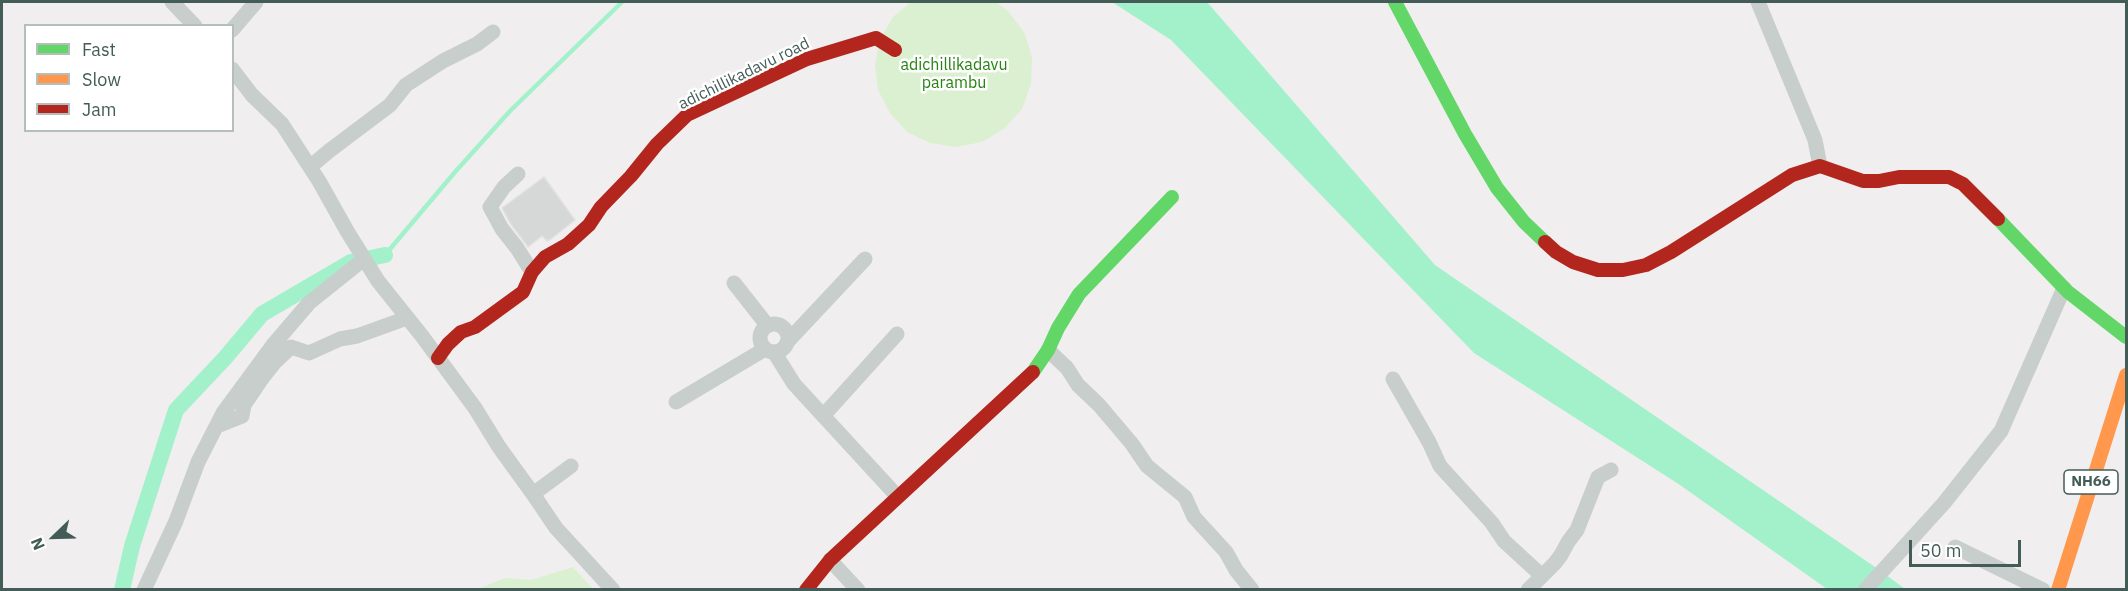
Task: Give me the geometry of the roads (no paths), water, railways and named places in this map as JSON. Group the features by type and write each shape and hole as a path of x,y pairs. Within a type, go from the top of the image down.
{"main road":[{"path":"1395,2 1465,134 1497,188 1524,222 1557,252 1573,262 1598,270 1623,270 1646,265 1671,252 1792,175 1810,168 1820,166 1863,181 1923,176 1949,177 1963,184 2064,288 2127,337"},
{"name":"adichillikadavu road","path":"438,358 461,332 475,327 523,292 532,272 545,257 568,244 589,225 601,207 631,176 657,144 687,115 816,56 876,38 895,50"},
{"path":"806,590 830,560 1035,370 1079,294 1172,197"},
{"name":"NH66","path":"2058,590 2127,375"}],"street":[{"path":"172,2 193,24"},
{"path":"234,28 256,2"},
{"path":"1758,2 1815,140 1820,166"},
{"path":"310,167 390,105 406,85 458,52 477,44 493,32"},
{"path":"234,72 252,95 282,124 378,281 475,408 499,447 556,528 613,590"},
{"path":"518,174 504,187 490,207 502,230 532,272"},
{"path":"144,590 176,521 198,462 223,413 273,345 309,303 364,259"},
{"path":"676,402 770,351 783,349 865,259"},
{"path":"734,283 767,325"},
{"path":"1867,588 1944,503 2001,431 2064,288"},
{"path":"217,426 242,416 244,405 263,377 291,347 309,353 340,339 357,336 407,318"},
{"path":"788,341 784,328 776,323 767,325 759,336 762,346 770,351 794,384 897,496"},
{"path":"822,416 897,334"},
{"path":"1048,350 1099,405 1132,444 1147,466 1185,497 1194,517 1226,552 1236,570 1252,590"},
{"path":"1393,379 1440,466 1492,522 1504,541 1541,575"},
{"path":"533,494 571,466"},
{"path":"1528,590 1556,563 1577,530 1599,477 1611,470"},
{"path":"1955,547 2043,590"},
{"path":"830,560 858,590"}],"waterway":[{"path":"385,255 510,111 622,2"},
{"path":"122,590 132,546 176,410 225,358 262,314 351,262 385,255"}],"park label":[{"name":"adichillikadavu parambu","path":"954,74"}]}
